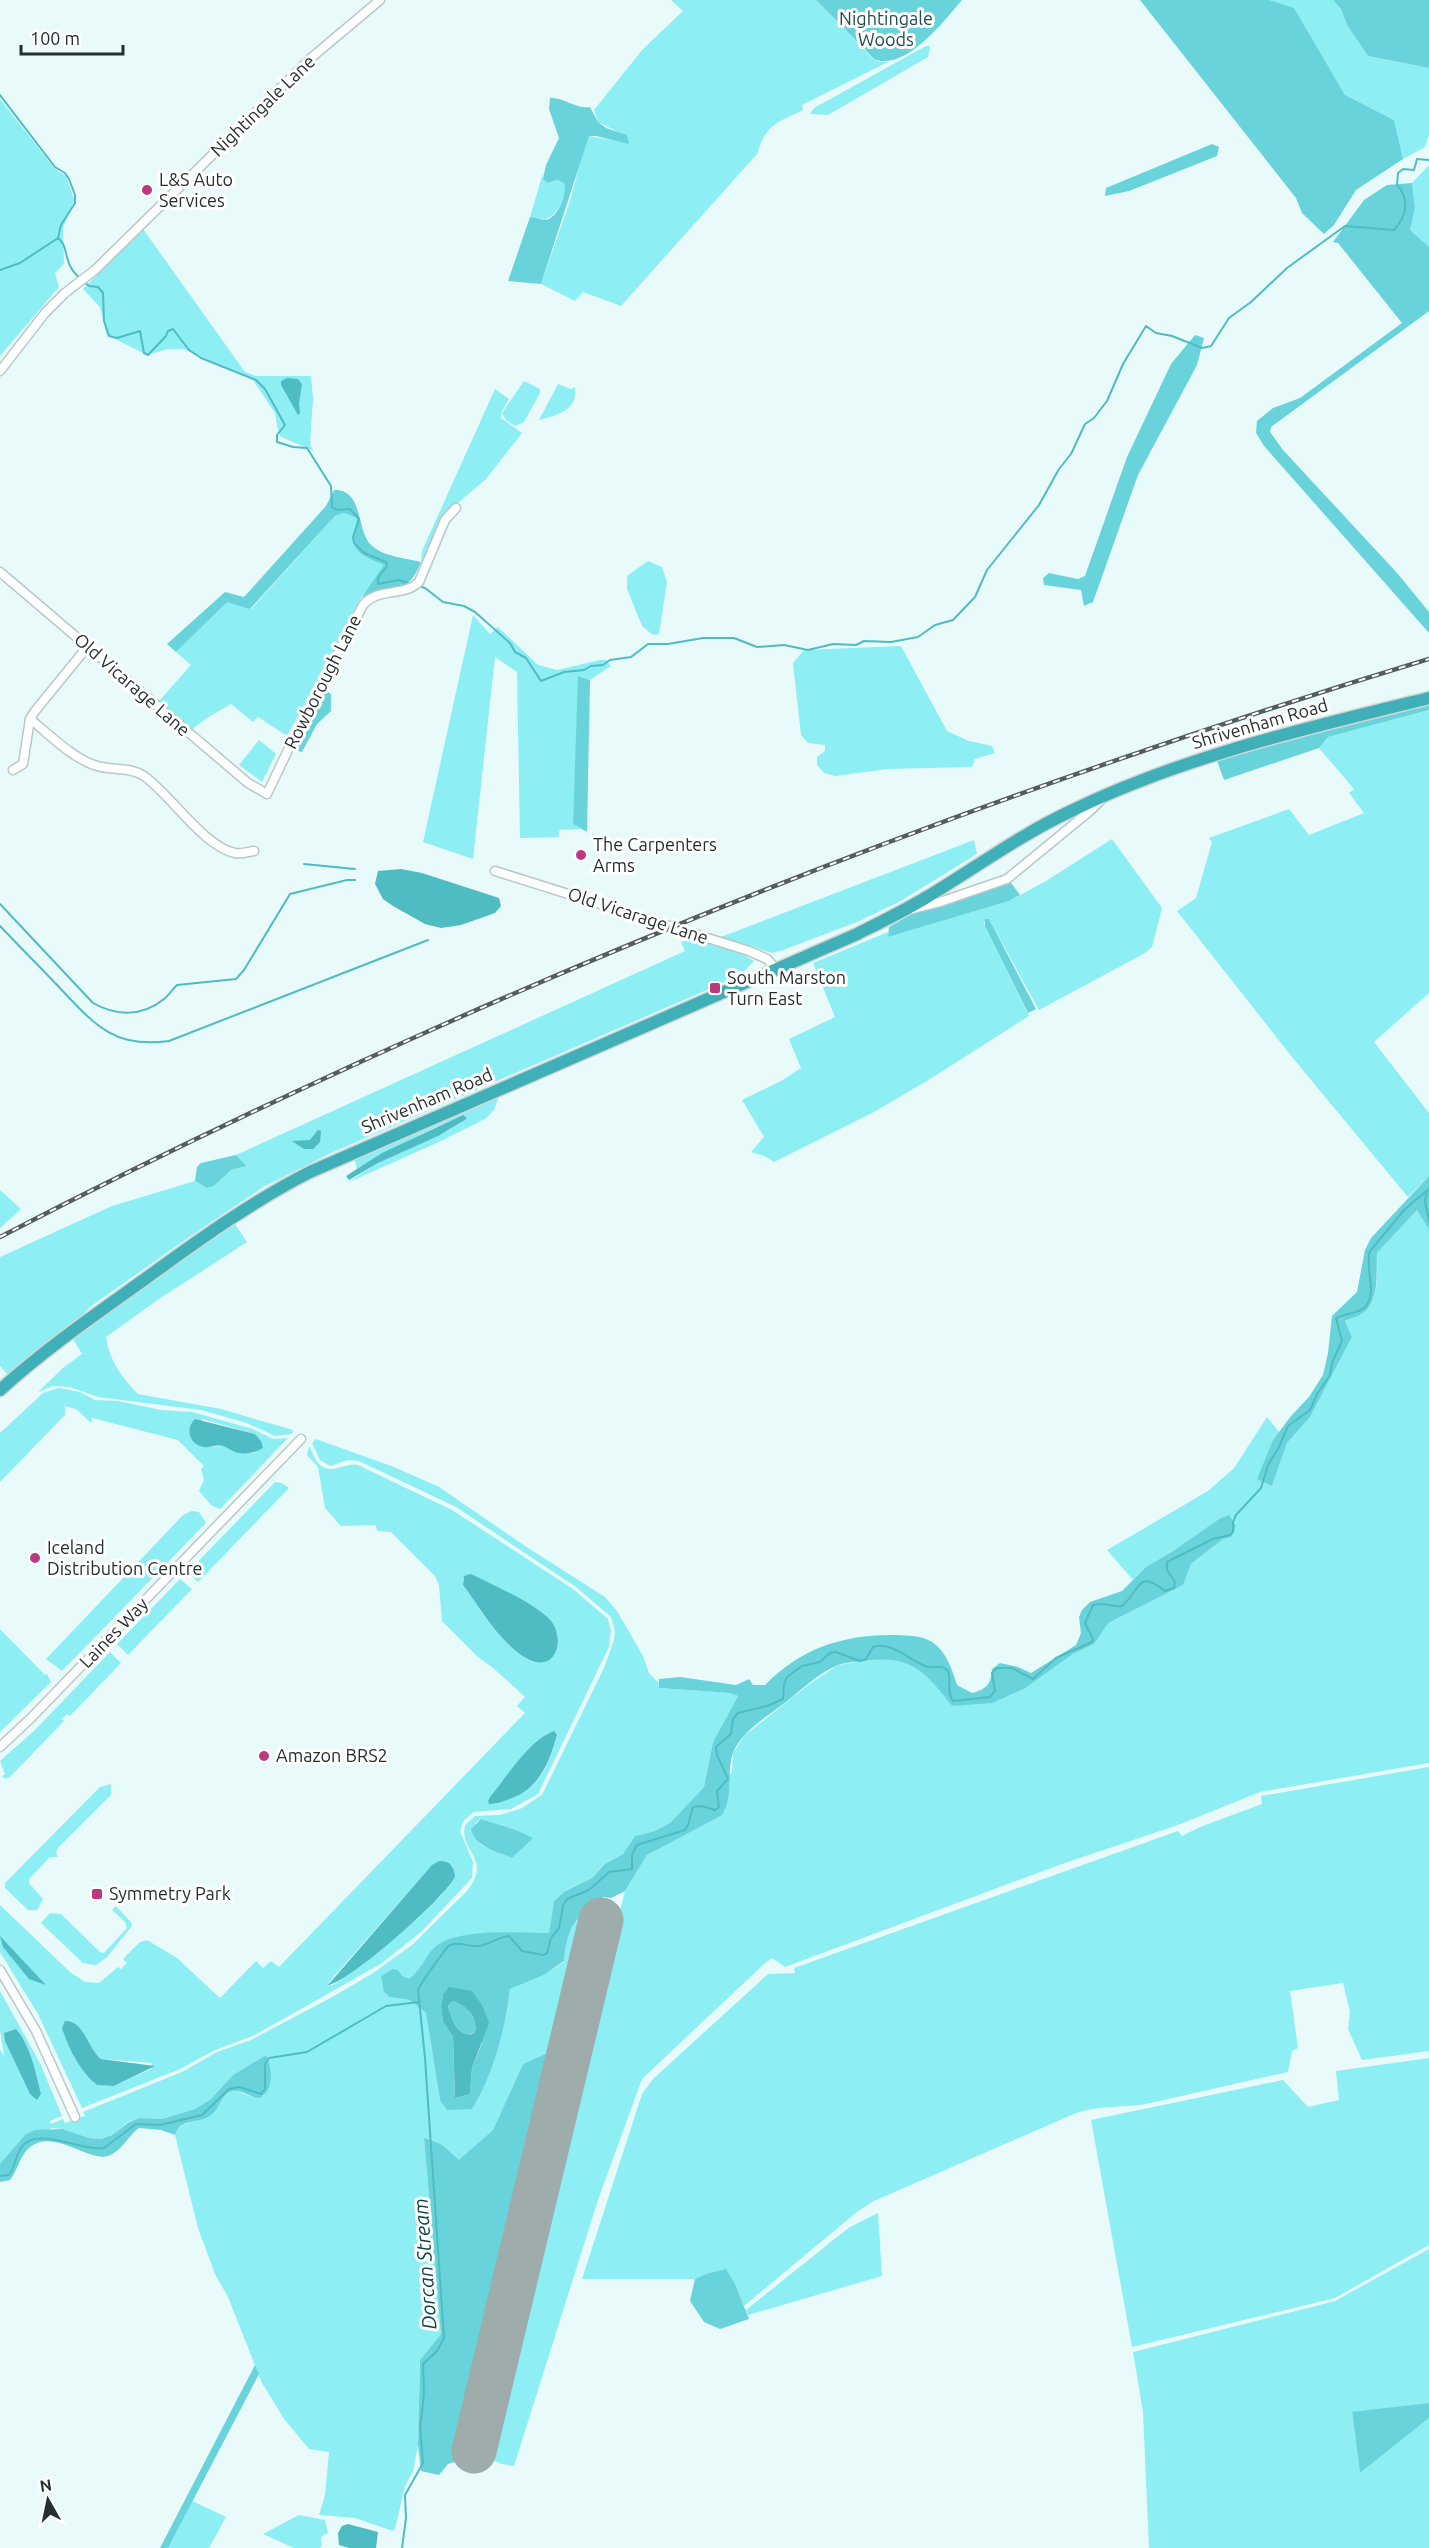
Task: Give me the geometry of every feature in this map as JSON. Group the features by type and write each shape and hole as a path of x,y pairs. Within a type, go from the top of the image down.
{"highway":[{"name":"Shrivenham Road","path":"0,1390 73,1331 215,1229 279,1188 343,1157 855,935 905,909 1026,835 1104,796 1174,768 1271,738 1429,698"}],"street":[{"name":"Nightingale Lane","path":"0,371 45,314 65,293 82,280 311,58 380,0"},
{"name":"Rowborough Lane","path":"267,794 300,725 363,605 378,594 417,585 445,520 456,508"},
{"name":"Old Vicarage Lane","path":"0,572 248,783 267,794"},
{"path":"13,770 23,764 30,720 39,704 88,646"},
{"path":"30,720 84,761 101,767 128,770 143,776 222,848 234,852 254,851"},
{"name":"Shrivenham Road","path":"905,909 940,902 1012,876 1091,810 1104,796"},
{"name":"Old Vicarage Lane","path":"495,871 748,951 767,960 776,969"},
{"name":"Laines Way","path":"0,1747 31,1718 301,1439"},
{"path":"0,1970 36,2031 75,2117"}],"shaded area":[{"path":"671,0 816,0 873,59 881,62 890,61 802,105 803,110 769,130 757,154 621,306 583,292 575,301 541,284 570,201 586,141 589,136 629,143 616,131 598,122 594,110 643,49 683,11"},
{"path":"1269,0 1333,0 1341,9 1347,25 1368,56 1429,68 1429,135 1425,147 1403,159 1394,120 1345,95 1294,9"},
{"path":"926,46 930,46 928,57 828,115 810,114 814,108"},
{"path":"0,99 55,169 66,176 74,200 63,228 64,264 55,273 59,287 0,356"},
{"path":"1429,165 1429,247 1410,230 1415,209 1412,183"},
{"path":"543,173 543,179 547,183 557,180 566,184 565,195 560,205 554,214 545,220 530,217"},
{"path":"143,229 245,372 256,376 311,376 313,399 310,445 314,451 281,437 275,413 253,380 184,349 168,349 147,355 107,335 100,307 83,289"},
{"path":"287,378 298,379 302,384 298,415 281,385 281,381"},
{"path":"524,381 540,389 540,393 524,422 515,426 506,420 502,413"},
{"path":"558,384 571,389 575,387 573,402 565,411 539,420"},
{"path":"495,389 509,399 501,418 522,433 486,479 452,508 421,562 422,551"},
{"path":"344,513 357,518 366,556 385,565 359,601 287,736 258,717 253,722 231,704 191,730 159,701 191,665 176,652 227,601 251,609 335,516"},
{"path":"648,561 662,567 667,582 659,634 653,635 642,626 627,589 627,576"},
{"path":"473,615 490,634 498,627 538,665 557,670 606,660 611,666 590,680 579,676 573,824 581,829 559,830 559,837 520,838 517,672 495,657 473,859 423,842"},
{"path":"901,646 947,731 969,741 992,746 995,753 975,759 972,767 888,769 835,776 824,773 817,765 817,757 825,751 825,745 808,743 801,735 793,663 804,650"},
{"path":"1429,710 1429,993 1374,1042 1429,1113 1429,1176 1408,1197 1292,1057 1177,911 1196,898 1212,842 1209,838 1289,809 1309,835 1364,813 1349,793 1354,789 1319,748 1328,737"},
{"path":"259,740 276,754 262,782 239,765"},
{"path":"1112,839 1162,908 1152,947 1145,953 1039,1010 989,919 984,923 985,926 1029,1016 874,1112 774,1162 765,1156 751,1152 764,1137 742,1100 781,1081 801,1068 789,1039 835,1017 813,963 888,932 888,937 1009,901 1046,881"},
{"path":"974,840 977,854 899,902 857,922 772,953 721,937"},
{"path":"401,869 422,873 499,898 501,906 495,913 461,925 441,928 425,924 383,899 375,884 378,871"},
{"path":"693,938 744,955 754,961 739,976 331,1153 265,1186 90,1307 79,1319 8,1375 0,1366 0,1257 112,1206 195,1181 207,1188 214,1186 231,1170 247,1166 236,1155 685,951 681,942"},
{"path":"499,1096 494,1110 485,1119 347,1183 378,1163 447,1131 465,1120 463,1115 396,1147 357,1169 354,1157"},
{"path":"463,1115 467,1118 465,1120 438,1136 378,1163 349,1180 346,1176 382,1153"},
{"path":"318,1130 321,1131 320,1142 313,1149 304,1149 292,1141 310,1140"},
{"path":"0,1190 21,1209 0,1228"},
{"path":"1417,1210 1429,1230 1429,1763 1260,1792 1178,1825 1062,1864 785,1967 772,1958 642,2079 598,2200 514,2466 494,2460 486,2448 625,1891 647,1855 658,1849 732,1772 733,1753 744,1736 808,1685 838,1665 878,1659 899,1660 920,1670 938,1687 952,1706 1009,1696 1024,1689 1073,1654 1094,1644 1107,1623 1183,1585 1191,1564 1223,1539 1219,1519 1146,1567 1133,1580 1107,1550 1208,1491 1234,1468 1267,1417 1279,1432 1273,1440 1272,1486 1287,1443 1310,1417 1352,1337 1345,1321 1359,1316 1372,1301 1377,1277 1377,1253"},
{"path":"235,1224 247,1242 159,1299 106,1337 110,1353 117,1368 138,1394 221,1409 293,1430 292,1434 275,1436 247,1423 201,1410 98,1397 70,1387 53,1386 38,1392 63,1368 82,1354 73,1339 167,1270"},
{"path":"59,1388 80,1392 95,1400 118,1401 161,1410 192,1412 253,1429 273,1439 288,1438 220,1509 211,1505 199,1491 204,1480 201,1469 204,1466 178,1440 92,1418 91,1423 76,1409 65,1406 65,1415 0,1482 0,1433 43,1393","holes":["202,1419 255,1434 261,1441 254,1453 234,1452 224,1446 204,1447"]},
{"path":"195,1419 255,1434 263,1448 242,1453 220,1446 199,1446 192,1440 189,1431"},
{"path":"316,1439 394,1467 439,1487 605,1597 617,1611 643,1656 649,1673 659,1683 659,1688 730,1693 738,1696 713,1742 704,1787 670,1823 655,1831 635,1836 623,1854 605,1864 592,1878 566,1890 554,1901 549,1933 464,1935 422,1963 419,1972 409,1980 402,1976 384,1980 384,1992 389,1997 410,2000 426,2013 440,2100 471,2109 486,2081 497,2051 510,1989 544,1975 564,1962 570,1930 591,1907 554,2050 523,2064 493,2130 459,2161 441,2144 424,2139 441,2334 420,2360 418,2445 413,2472 405,2486 393,2531 355,2518 319,2515 325,2495 329,2452 309,2449 284,2419 262,2383 228,2297 215,2274 198,2228 175,2135 181,2127 207,2115 224,2096 231,2092 239,2091 251,2096 264,2096 271,2077 266,2055 233,2075 211,2099 195,2109 162,2119 139,2118 129,2121 112,2135 101,2139 52,2128 0,2164 0,2049 4,2056 0,2030 0,1991 40,2063 62,2116 50,2121 51,2124 63,2119 65,2123 85,2116 83,2112 182,2072 217,2052 251,2040 334,1996 373,1973 412,1945 467,1891 477,1871 464,1835 465,1825 475,1816 500,1815 520,1809 542,1795 604,1668 614,1640 615,1631 611,1617 576,1587 456,1507 359,1461 348,1460 330,1466 320,1460 312,1443","holes":["481,1819 516,1830 532,1838 512,1858 481,1845 475,1823"]},
{"path":"309,1446 317,1462 328,1469 358,1465 452,1510 573,1589 608,1619 611,1631 609,1647 538,1794 511,1809 474,1812 464,1820 460,1831 473,1862 472,1878 421,1932 382,1963 255,2035 213,2051 180,2069 82,2108 38,2014 0,1952 0,1905 70,1972 85,1982 99,1983 118,1967 121,1969 127,1963 123,1959 140,1942 147,1940 177,1958 220,1998 256,1961 263,1968 271,1961 279,1967 525,1713 517,1706 525,1697 479,1658 442,1621 439,1585 435,1576 391,1532 377,1531 376,1525 341,1526 325,1508 318,1467 307,1455","holes":["463,1578 489,1585 518,1598 543,1615 553,1625 558,1636 534,1661 523,1656 503,1639 463,1585","548,1733 557,1736 548,1763 537,1781 520,1794 493,1804 489,1799 526,1753","439,1861 445,1861 453,1867 452,1879 445,1891 397,1937 331,1986 329,1982 427,1871","62,2028 84,2034 101,2059 152,2063 151,2069 114,2086 97,2085 82,2068"]},
{"path":"275,1482 282,1483 289,1488 198,1582 188,1572"},
{"path":"192,1511 199,1512 206,1523 62,1671 46,1659 183,1515"},
{"path":"471,1574 524,1601 551,1621 558,1644 552,1657 547,1661 530,1660 501,1637 463,1585 464,1576"},
{"path":"180,1579 192,1589 128,1655 117,1644"},
{"path":"0,1629 45,1675 47,1674 51,1682 0,1732"},
{"path":"110,1652 121,1663 70,1716 67,1714 62,1719 64,1721 10,1777 5,1779 2,1776 5,1774 0,1761 35,1730"},
{"path":"554,1731 557,1735 551,1755 536,1781 512,1798 489,1804 490,1797 527,1750 545,1735"},
{"path":"1429,1767 1429,2051 1362,2060 1348,2029 1350,2012 1343,1983 1290,1991 1298,2048 1292,2051 1288,2072 1146,2104 1100,2108 1074,2114 874,2201 858,2211 744,2306 735,2284 706,2274 695,2279 582,2279 642,2094 653,2079 768,1974 795,1973 794,1968 1178,1831 1182,1836 1262,1804 1261,1796"},
{"path":"111,1784 111,1795 58,1848 56,1853 58,1857 50,1857 29,1879 29,1883 43,1899 37,1910 28,1910 5,1888 5,1883 100,1787"},
{"path":"439,1861 450,1864 453,1869 455,1876 449,1886 417,1919 375,1955 339,1981 328,1985 432,1865"},
{"path":"598,1905 615,1908 616,1915 481,2456 471,2462 463,2456 464,2447 594,1915"},
{"path":"116,1906 132,1926 107,1957 96,1965 83,1963 41,1923 50,1913 61,1914 100,1952 104,1953 127,1928 125,1922 112,1910"},
{"path":"0,1936 46,1985 29,1979 3,1947"},
{"path":"449,1987 472,1991 482,2005 489,2023 472,2068 470,2094 455,2098 453,2037 443,2022 441,2005 443,1995","holes":["453,2001 467,2009 475,2022 475,2032 470,2035 458,2028 451,2015 448,2006"]},
{"path":"65,2021 77,2025 101,2059 155,2066 114,2086 97,2085 85,2073 71,2051 62,2028"},
{"path":"16,2029 29,2051 35,2069 41,2094 37,2100 30,2094 5,2041 4,2033"},
{"path":"1429,2058 1429,2245 1335,2298 1132,2347 1091,2120 1283,2080 1308,2107 1339,2100 1336,2071"},
{"path":"878,2213 882,2276 748,2315 746,2310 837,2237 850,2227"},
{"path":"1429,2249 1429,2403 1352,2413 1360,2473 1429,2418 1429,2548 1149,2548 1143,2412 1133,2352 1335,2301"},
{"path":"192,2501 226,2517 209,2548 168,2548"},
{"path":"299,2515 325,2520 328,2533 321,2537 320,2548 294,2548 263,2534"},
{"path":"348,2524 378,2532 376,2548 349,2548 339,2545 338,2533 342,2526"}],"green space":[{"name":"Nightingale Woods","path":"816,0 962,0 945,20 911,52 886,61 874,59"},
{"path":"1140,0 1269,0 1294,8 1345,95 1394,120 1403,159 1356,190 1334,225 1324,234 1302,213 1296,198"},
{"path":"1333,0 1429,0 1429,68 1368,56 1347,25 1341,9"},
{"path":"550,98 590,107 598,122 606,128 627,135 629,144 589,136 541,284 508,281 530,217 543,220 550,218 558,210 565,192 564,183 557,180 547,183 543,179 546,165 559,138 549,109"},
{"path":"1212,144 1219,147 1217,156 1129,191 1105,196 1106,188"},
{"path":"1412,183 1415,209 1410,230 1429,247 1429,311 1271,427 1270,432 1283,450 1398,574 1429,612 1429,633 1264,446 1256,433 1257,421 1273,408 1300,398 1402,323 1338,243 1333,242 1364,200 1387,185"},
{"path":"1195,335 1204,338 1197,365 1138,475 1093,602 1084,606 1081,590 1044,585 1043,578 1049,573 1078,579 1085,576 1127,457 1171,364"},
{"path":"334,490 344,492 355,503 366,539 371,545 388,555 421,562 410,581 398,588 362,597 384,565 359,552 353,537 357,518 344,513 335,516 250,609 227,602 176,652 167,644 225,592 244,597 326,506"},
{"path":"578,676 590,680 587,832 573,824"},
{"path":"324,689 331,694 331,711 317,724 302,752 292,749"},
{"path":"1429,703 1429,710 1328,737 1319,748 1224,780 1217,761 1343,724"},
{"path":"1009,880 1020,895 1009,901 888,937 889,927 911,914"},
{"path":"985,919 989,919 1036,1009 1028,1013 985,926"},
{"path":"236,1155 247,1166 231,1170 214,1186 207,1188 195,1181 197,1167 201,1163"},
{"path":"1429,1176 1429,1230 1417,1210 1377,1253 1376,1285 1372,1301 1359,1316 1345,1321 1352,1337 1310,1417 1287,1443 1272,1486 1257,1479 1273,1440 1309,1397 1323,1375 1332,1316 1357,1292 1365,1250 1371,1238"},
{"path":"1229,1515 1236,1526 1231,1537 1223,1539 1191,1564 1183,1585 1108,1623 1094,1644 1073,1654 1024,1689 992,1703 952,1706 925,1675 916,1668 894,1660 841,1664 809,1683 754,1726 736,1746 731,1761 728,1800 722,1815 647,1855 625,1891 611,1898 603,1897 574,1924 570,1930 564,1961 544,1975 510,1989 497,2051 480,2095 472,2109 447,2110 440,2100 426,2013 410,2000 389,1997 384,1992 381,1976 393,1969 398,1970 402,1976 409,1979 435,1947 459,1936 490,1932 549,1933 554,1901 565,1891 592,1878 605,1864 623,1854 635,1836 655,1831 670,1823 704,1787 713,1742 738,1696 730,1693 659,1688 659,1679 680,1677 736,1685 749,1679 753,1685 765,1685 793,1661 824,1646 859,1637 896,1635 919,1637 932,1642 945,1655 957,1685 972,1693 987,1685 991,1679 992,1669 1000,1663 1031,1673 1076,1645 1081,1633 1079,1617 1090,1602 1122,1591 1146,1567 1219,1519","holes":["443,1995 482,2005 482,2043 472,2068 470,2094 455,2098 453,2037 443,2022 441,2005"]},
{"path":"481,1819 533,1838 512,1858 487,1848 473,1835 471,1829"},
{"path":"453,2001 463,2006 473,2017 475,2032 469,2035 457,2028 448,2006"},
{"path":"554,2050 502,2275 455,2462 448,2464 439,2475 421,2471 418,2445 420,2360 441,2334 424,2138 441,2144 459,2160 493,2130 523,2064"},
{"path":"266,2055 271,2078 268,2089 260,2098 233,2091 225,2095 211,2115 181,2126 175,2135 161,2130 139,2128 117,2151 108,2156 100,2157 49,2141 38,2143 29,2148 10,2180 0,2182 0,2164 25,2135 35,2130 63,2129 89,2138 101,2139 112,2135 129,2122 139,2118 162,2119 195,2109 211,2099 233,2075"},
{"path":"726,2269 735,2284 749,2319 720,2329 704,2322 690,2301 695,2279"},
{"path":"255,2365 259,2374 168,2548 160,2548"},
{"path":"1429,2403 1429,2418 1360,2473 1352,2412"}],"waterway":[{"path":"0,95 55,167 65,173 75,195 75,203 61,225 58,238 20,263 0,270"},
{"path":"418,586 425,588 443,602 464,606 475,612 510,643 515,652 526,658 541,681 564,672 584,670 591,666 603,665 610,660 631,657 648,644 668,644 703,638 734,638 757,647 784,645 808,650 833,644 856,645 864,641 891,642 918,637 935,625 953,620 975,597 987,570 1039,505 1059,469 1071,454 1085,424 1094,418 1107,401 1123,364 1146,326 1156,333 1172,336 1202,348 1211,346 1229,318 1251,302 1287,268 1345,226 1394,230 1402,219 1405,208 1404,196 1397,185 1398,173 1403,169 1414,170 1417,159 1429,160"},
{"path":"58,238 64,246 68,262 74,273 80,278"},
{"path":"84,282 89,286 98,287 103,293 104,321 109,336 117,338 140,331 144,353 148,355 168,331 173,329 189,350 201,358 256,380 265,389 285,425 277,435 277,442 307,448 331,486 332,507 337,510 350,509 359,519 353,537 354,543 364,553 386,562 387,566 378,578 378,584 398,580 412,584"},
{"path":"304,864 355,869"},
{"path":"0,904 93,1003 111,1010 129,1013 156,1005 177,985 236,979 244,970 290,894 355,880"},
{"path":"0,926 94,1022 118,1037 150,1042 169,1041 428,940"},
{"name":"Dorcan Stream","path":"402,2548 406,2518 405,2495 423,2463 420,2427 424,2395 423,2364 437,2351 444,2338 425,2058 418,1990 444,1952 453,1944 478,1946 509,1936 522,1951 543,1955 547,1953 551,1938 559,1928 563,1906 567,1899 589,1890 609,1872 632,1869 632,1855 637,1845 685,1830 693,1807 702,1806 715,1810 719,1807 717,1791 728,1779 717,1755 716,1747 731,1734 733,1719 738,1713 767,1706 783,1699 787,1677 802,1666 820,1662 830,1653 836,1652 860,1661 866,1659 873,1647 887,1647 928,1667 945,1668 949,1673 950,1693 953,1701 990,1697 995,1691 992,1673 997,1668 1012,1668 1033,1679 1056,1658 1092,1642 1093,1639 1085,1623 1093,1605 1122,1606 1144,1582 1149,1582 1165,1591 1174,1588 1175,1582 1167,1570 1167,1562 1213,1539 1230,1535 1233,1532 1236,1515 1261,1488 1268,1465 1288,1426 1310,1410 1317,1394 1330,1375 1332,1363 1342,1341 1336,1318 1361,1310 1368,1302 1371,1288 1370,1251 1405,1209 1429,1189"},
{"path":"1427,1192 1425,1201 1429,1221"},
{"path":"0,2176 9,2175 21,2148 37,2139 104,2148 136,2124 160,2125 202,2115 229,2089 239,2087 261,2094 265,2089 265,2064 269,2058 307,2052 386,2006 419,2002"}],"runway":[{"path":"474,2451 601,1920"}],"railway":[{"path":"0,1237 172,1151 347,1068 701,915 881,845 1062,779 1245,717 1429,659"}],"place":[{"name":"L&S Auto Services","path":"147,190"},
{"name":"The Carpenters Arms","path":"581,855"},
{"name":"South Marston Turn East","path":"715,988"},
{"name":"Iceland Distribution Centre","path":"35,1558"},
{"name":"Amazon BRS2","path":"264,1756"},
{"name":"Symmetry Park","path":"97,1894"}]}
